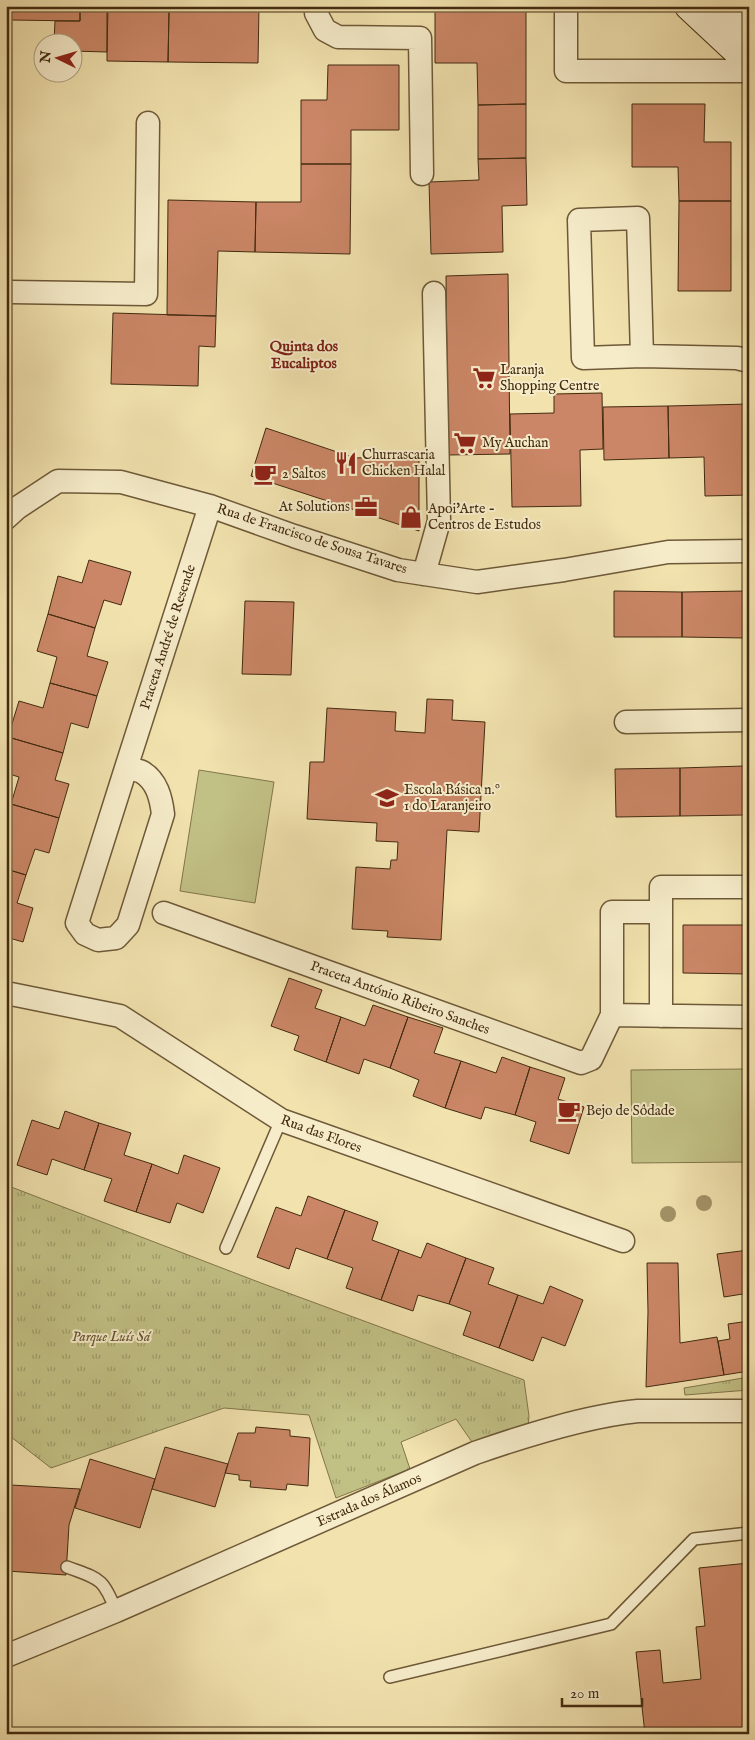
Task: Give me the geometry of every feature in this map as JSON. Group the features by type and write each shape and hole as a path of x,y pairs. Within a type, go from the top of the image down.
{"main road":[{"path":"689,6 749,62"},
{"path":"722,6 749,30"}],"street":[{"path":"316,6 316,13 325,30 338,37 420,38 422,174"},
{"path":"566,6 566,71 749,71"},
{"path":"11,292 146,294 148,123"},
{"path":"642,356 638,218 579,220 583,358 642,356 737,358 749,361"},
{"path":"424,574 439,521 434,293"},
{"name":"Rua de Francisco de Sousa Tavares","path":"6,518 17,508 58,482 121,482 210,506 398,570 477,582 564,570 668,552 749,551"},
{"name":"Praceta André de Resende","path":"126,768 141,772 154,782 162,799 163,814 128,924 116,938 98,940 85,934 77,922 126,768 210,506"},
{"path":"626,722 749,720"},
{"path":"661,1016 661,887 749,887"},
{"name":"Praceta António Ribeiro Sanches","path":"164,912 581,1063 591,1059 612,1016 612,912 661,912"},
{"name":"Rua das Flores","path":"6,993 120,1016 281,1120 623,1241"},
{"path":"612,1016 749,1018"},
{"name":"Estrada dos Álamos","path":"6,1656 116,1611 466,1457 500,1444 620,1413 638,1411 749,1411"}],"lane":[{"path":"226,1248 281,1120"},
{"path":"390,1677 612,1624 694,1539 749,1533"},
{"path":"67,1567 102,1582 116,1611"}],"green space":[{"path":"199,770 274,782 255,903 180,891"},
{"path":"749,1069 749,1162 632,1163 631,1070"},
{"name":"Parque Luís Sá","path":"6,1185 261,1283 524,1380 529,1416 528,1428 474,1445 456,1419 401,1442 410,1469 336,1498 309,1415 224,1408 51,1468 6,1433"},
{"path":"749,1377 749,1390 685,1395 684,1388"}],"building":[{"path":"11,6 80,6 80,21 11,20"},
{"path":"80,6 108,6 107,52 82,51 82,32 54,32 55,21 80,21"},
{"path":"212,6 259,6 258,63 168,62 169,11 212,11"},
{"path":"526,9 526,104 478,105 477,63 435,63 435,10"},
{"path":"107,10 169,11 168,62 107,61"},
{"path":"328,65 399,65 399,130 351,130 351,164 301,164 301,100 327,100"},
{"path":"526,104 526,158 478,159 478,105"},
{"path":"632,104 705,104 704,142 731,142 731,201 679,201 678,167 632,167"},
{"path":"526,158 527,205 502,206 503,252 431,254 429,182 479,180 478,159"},
{"path":"301,164 351,164 350,254 255,252 256,202 301,202"},
{"path":"168,200 256,202 255,252 218,251 216,316 167,315"},
{"path":"679,201 731,201 731,291 678,291"},
{"path":"508,274 510,454 448,455 446,276"},
{"path":"113,313 216,316 215,347 199,346 198,386 111,384"},
{"path":"602,393 603,449 580,450 581,506 512,507 510,414 554,413 554,394"},
{"path":"749,404 749,495 705,496 704,457 669,458 668,406"},
{"path":"668,406 669,458 604,460 603,407"},
{"path":"266,428 355,458 419,456 419,531 251,476"},
{"path":"89,560 131,572 121,605 104,600 95,628 48,614 58,576 82,583"},
{"path":"614,591 682,592 682,637 614,637"},
{"path":"746,591 746,638 682,637 682,592"},
{"path":"746,591 749,591 749,639 746,638"},
{"path":"245,601 294,602 291,675 242,674"},
{"path":"48,614 95,628 87,656 108,662 97,696 50,683 57,657 37,651"},
{"path":"50,683 97,696 88,728 71,723 63,753 8,737 19,701 43,708"},
{"path":"427,699 453,700 452,720 485,722 479,832 447,830 441,940 387,937 388,931 352,929 356,867 390,869 391,860 397,860 398,842 376,841 377,823 307,819 310,762 324,762 327,708 396,712 395,731 425,733"},
{"path":"8,737 63,753 55,780 69,784 59,818 11,804 19,777 6,773"},
{"path":"744,766 745,815 680,816 680,768"},
{"path":"744,766 749,766 749,815 745,815"},
{"path":"680,768 680,816 616,817 615,769"},
{"path":"11,804 59,818 49,853 35,849 26,875 6,869 6,824"},
{"path":"6,869 26,875 17,903 33,908 23,942 6,937"},
{"path":"683,925 749,925 749,974 683,973"},
{"path":"289,978 322,990 315,1008 341,1017 326,1062 294,1050 299,1036 271,1026"},
{"path":"373,1005 408,1017 390,1068 364,1059 359,1074 326,1062 341,1017 365,1026"},
{"path":"408,1017 443,1028 434,1053 461,1061 445,1108 413,1096 419,1080 390,1068"},
{"path":"502,1057 530,1067 515,1115 485,1107 481,1119 445,1108 461,1061 496,1073"},
{"path":"530,1067 565,1078 558,1099 584,1107 569,1154 530,1141 536,1122 515,1115"},
{"path":"65,1111 99,1123 84,1170 52,1159 47,1175 17,1165 32,1120 59,1129"},
{"path":"99,1123 131,1133 124,1155 152,1164 136,1212 104,1201 112,1179 84,1170"},
{"path":"184,1155 220,1168 203,1213 177,1203 170,1223 136,1212 152,1164 178,1174"},
{"path":"308,1196 345,1210 327,1259 296,1248 289,1269 257,1257 276,1207 301,1216"},
{"path":"345,1210 378,1222 372,1240 399,1250 381,1300 346,1288 353,1268 327,1259"},
{"path":"427,1243 466,1258 449,1304 418,1295 413,1311 381,1300 399,1250 421,1258"},
{"path":"749,1250 749,1293 724,1297 717,1254"},
{"path":"466,1258 494,1268 488,1284 518,1295 499,1348 463,1335 471,1312 449,1304"},
{"path":"647,1263 678,1263 680,1343 717,1337 724,1375 646,1387"},
{"path":"550,1286 583,1300 565,1346 542,1337 533,1361 499,1348 518,1295 543,1304"},
{"path":"749,1321 749,1371 724,1375 718,1341 730,1339 728,1324"},
{"path":"256,1427 290,1430 290,1436 310,1438 308,1486 287,1484 286,1490 250,1487 251,1481 239,1480 239,1475 225,1473 238,1433 255,1433"},
{"path":"165,1447 228,1464 215,1507 152,1489"},
{"path":"90,1459 155,1479 140,1528 75,1508"},
{"path":"6,1485 11,1485 9,1529 6,1529"},
{"path":"11,1485 80,1489 69,1525 66,1575 7,1571"},
{"path":"6,1529 9,1529 6,1577"},
{"path":"749,1563 749,1734 645,1734 636,1652 660,1650 663,1683 701,1679 696,1627 705,1626 699,1568"}],"place":[{"name":"Laranja Shopping Centre","path":"484,378"},
{"name":"My Auchan","path":"465,443"},
{"name":"Churrascaria Chicken Halal","path":"346,463"},
{"name":"2 Saltos","path":"265,474"},
{"name":"At Solutions","path":"366,507"},
{"name":"Apoi'Arte - Centros de Estudos","path":"411,517"},
{"name":"Escola Básica n.º 1 do Laranjeiro","path":"387,798"},
{"name":"Bejo de Sôdade","path":"569,1111"}],"district":[{"name":"Quinta dos Eucaliptos","path":"304,354"}]}
